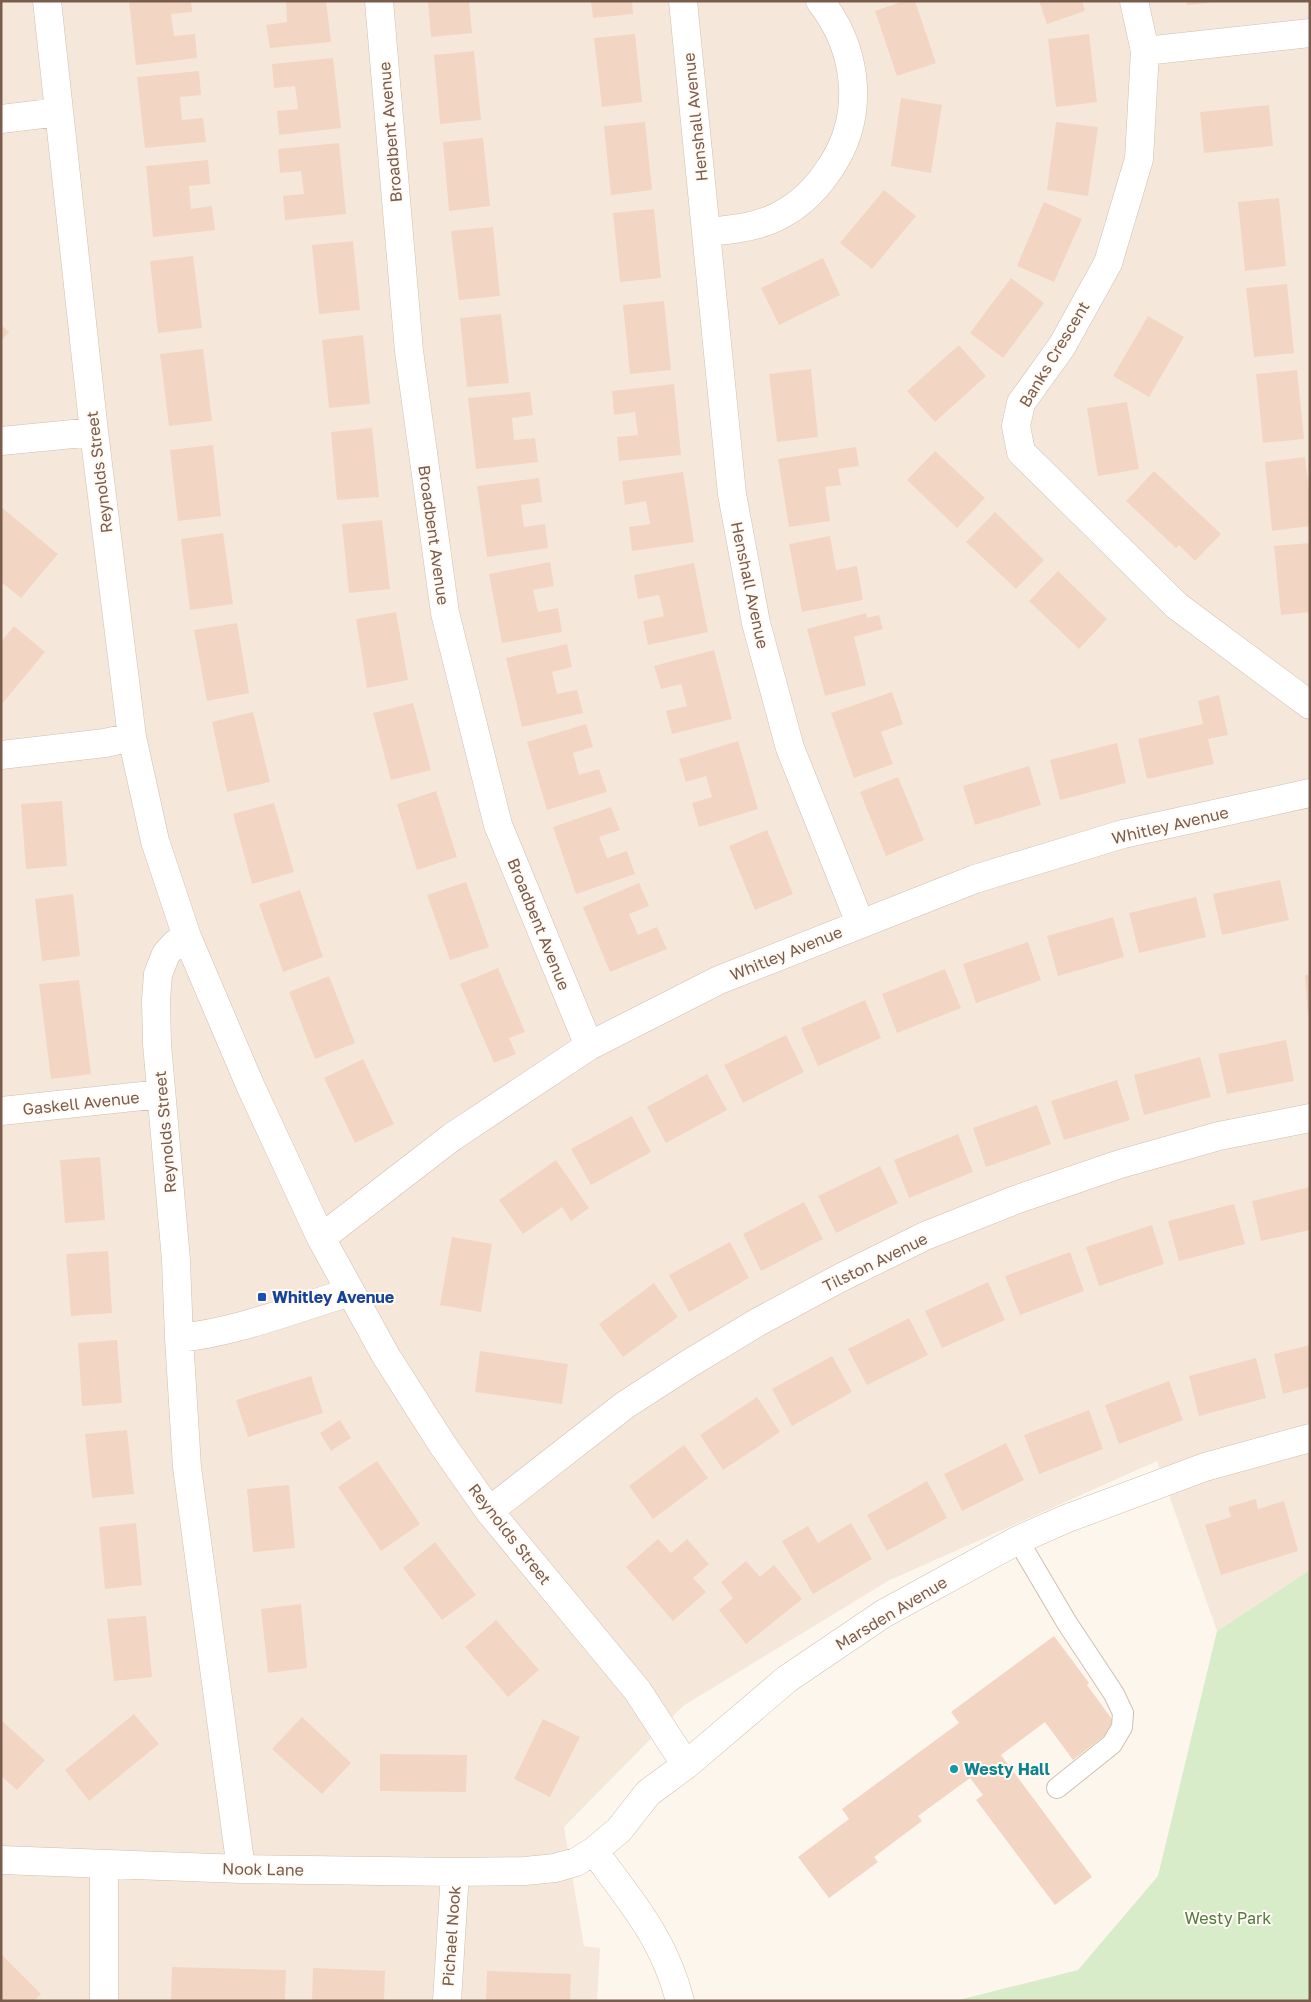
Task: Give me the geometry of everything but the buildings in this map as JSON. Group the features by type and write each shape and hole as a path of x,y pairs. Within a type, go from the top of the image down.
{"street":[{"name":"Reynolds Street","path":"48,1 94,432 132,737 155,842 187,937 250,1085 321,1238 386,1356 442,1444 489,1511 637,1690 686,1765"},
{"name":"Broadbent Avenue","path":"378,1 409,351 445,613 498,825 588,1046"},
{"name":"Henshall Avenue","path":"683,1 732,494 756,624 790,748 860,923"},
{"path":"707,232 753,226 787,211 820,184 842,147 850,126 854,105 854,84 850,62 843,41 831,15 820,1"},
{"name":"Banks Crescent","path":"1134,1 1144,51 1139,159 1108,262 1062,346 1021,402 1016,426 1021,452 1177,606 1310,705"},
{"path":"1144,51 1310,33"},
{"path":"1,119 59,112"},
{"path":"1,441 94,432"},
{"path":"1,755 105,743 132,737"},
{"name":"Whitley Avenue","path":"321,1238 452,1137 588,1046 719,980 975,879 1123,834 1310,793"},
{"name":"Reynolds Street","path":"187,937 175,944 166,954 158,974 156,1000 161,1094 176,1260 187,1467 241,1869"},
{"name":"Gaskell Avenue","path":"1,1111 161,1094"},
{"name":"Tilston Avenue","path":"489,1511 625,1406 690,1363 758,1322 925,1236 1015,1200 1120,1164 1219,1136 1310,1118"},
{"path":"179,1338 201,1336 350,1292"},
{"name":"Marsden Avenue","path":"525,1871 555,1868 576,1862 594,1851 619,1830 648,1793 686,1765 795,1674 883,1614 1018,1540 1068,1518 1205,1467 1310,1438"},
{"path":"594,1851 648,1923 663,1950 675,1981 680,2001"},
{"name":"Nook Lane","path":"1,1860 241,1869 525,1871"},
{"path":"104,1864 104,2001"},
{"name":"Pichael Nook","path":"447,2001 455,1872"}],"lane":[{"path":"1018,1540 1067,1623 1114,1694 1123,1713 1122,1726 1112,1744 1056,1788"}],"shaded area":[{"path":"1,1 1310,1 1310,1570 1217,1631 1157,1461 888,1581 683,1706 564,1827 584,1946 600,1948 597,2001 1,2001"}],"green space":[{"name":"Westy Park","path":"1310,1570 1310,2001 955,2001 1078,1970 1158,1876 1217,1631"}],"place":[{"name":"Whitley Avenue","path":"262,1297"},
{"name":"Westy Hall","path":"954,1769"}]}
